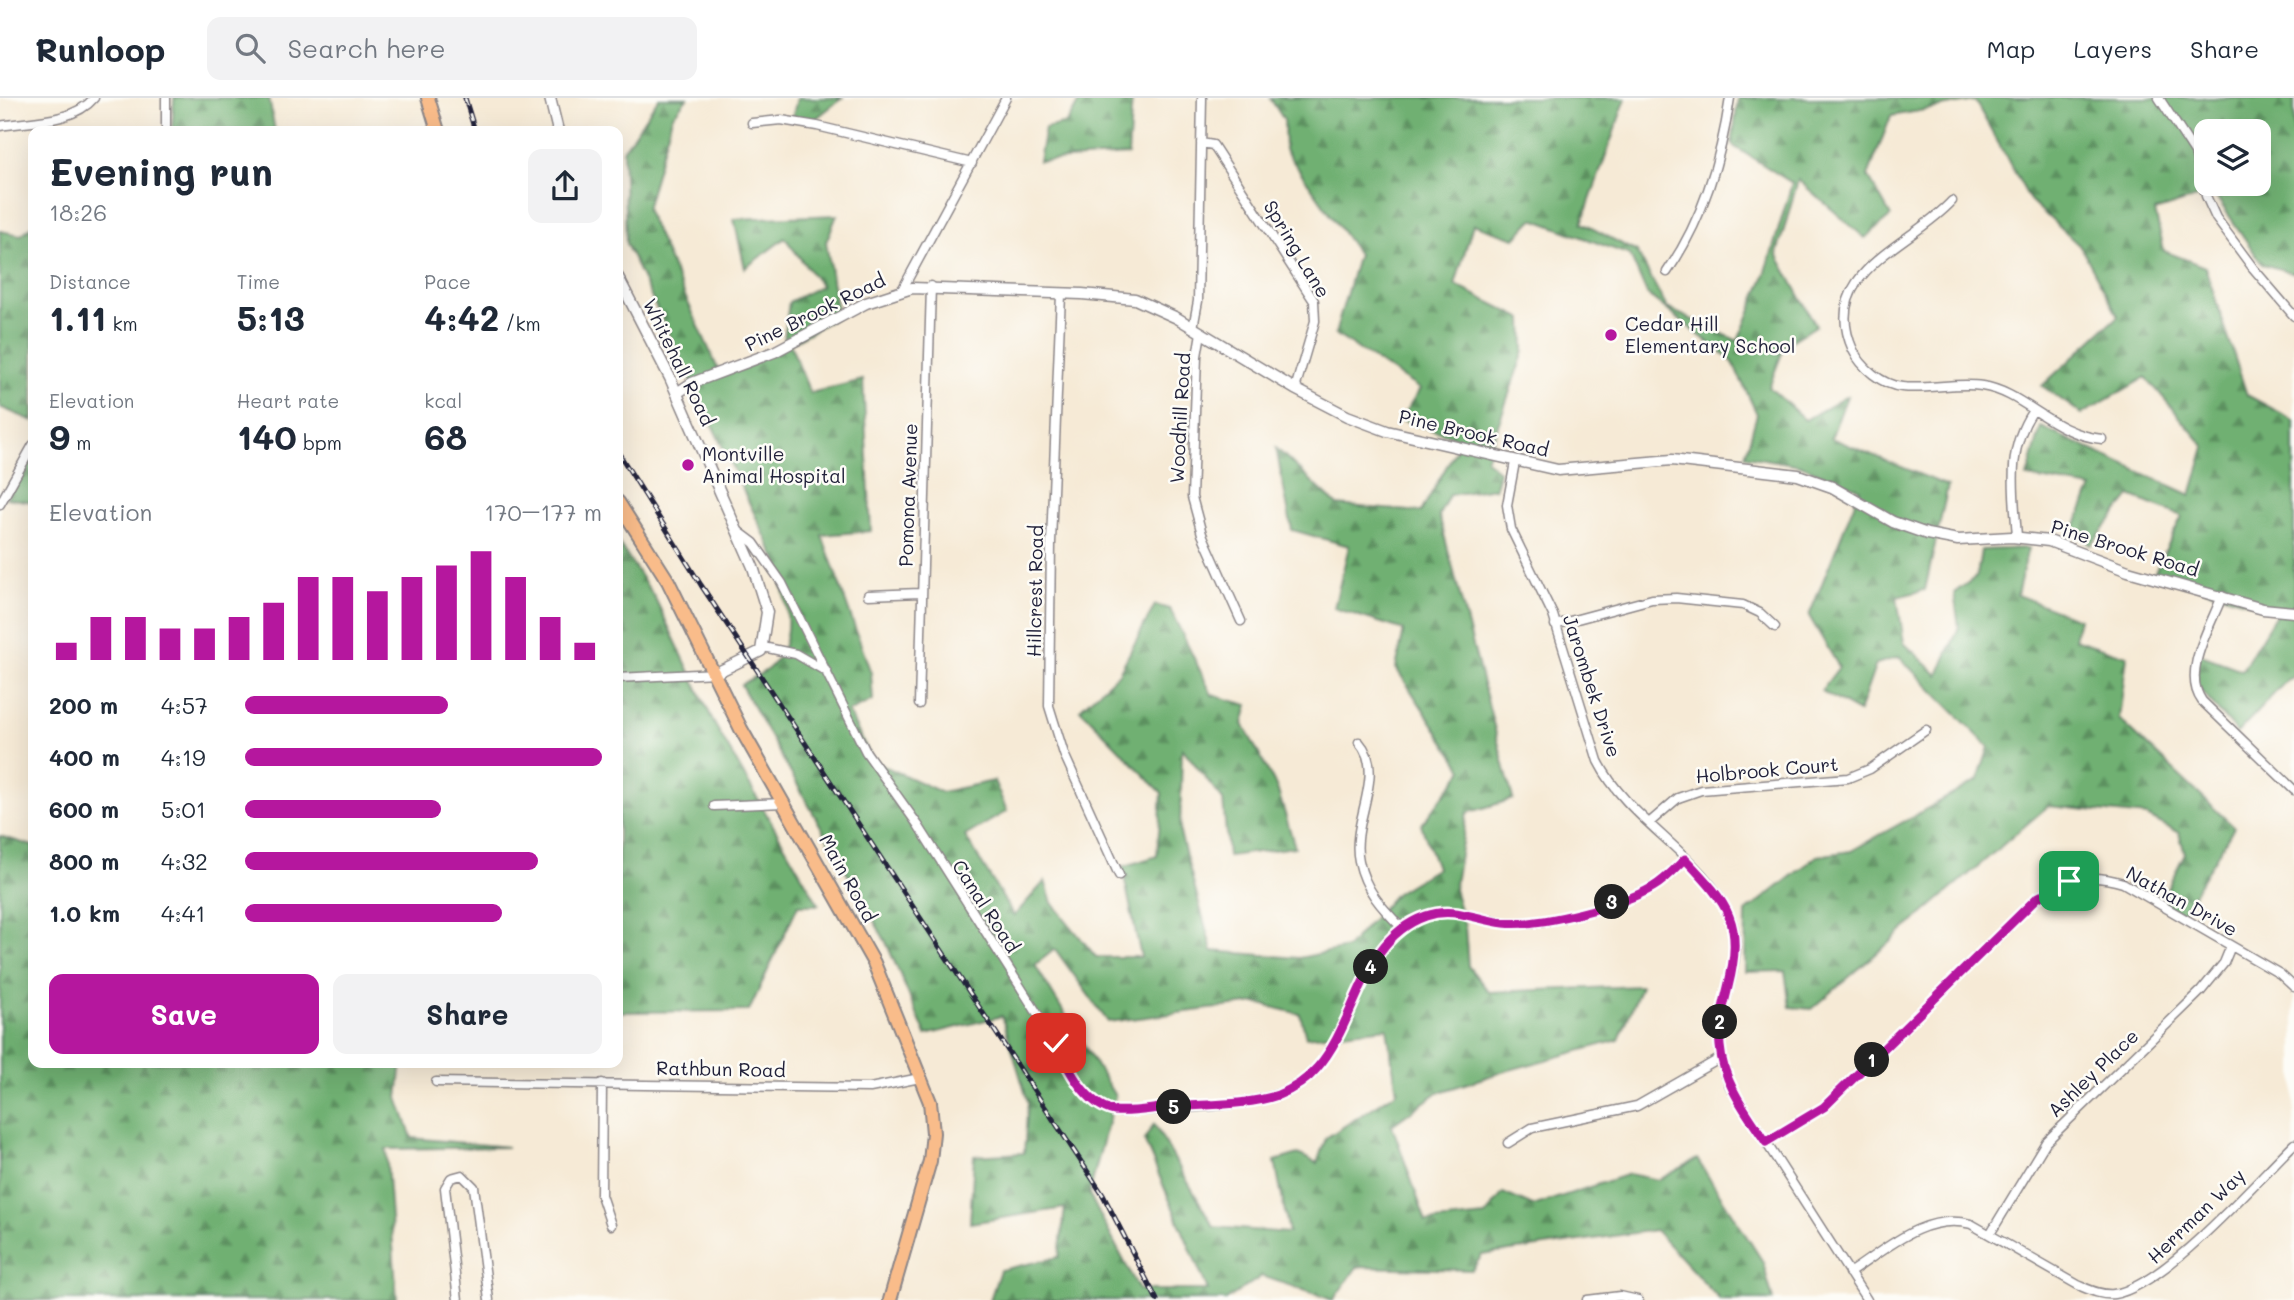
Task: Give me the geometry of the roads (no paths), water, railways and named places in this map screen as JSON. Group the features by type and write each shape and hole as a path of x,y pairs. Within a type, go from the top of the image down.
{"main road":[{"path":"428,98 436,126"},
{"name":"Main Road","path":"623,510 668,581 716,673 741,729 874,963 930,1102 933,1145 890,1300"}],"street":[{"path":"0,125 60,117 87,106 94,98"},
{"path":"166,98 166,126"},
{"path":"550,98 557,126"},
{"path":"902,290 1006,98"},
{"name":"Woodhill Road","path":"1202,98 1192,497 1202,534 1241,621"},
{"path":"1667,272 1698,219 1725,134 1730,98"},
{"path":"2159,98 2195,153 2206,196 2216,218 2246,261 2294,316"},
{"path":"752,123 781,120 817,126 972,163"},
{"name":"Spring Lane","path":"1201,143 1213,145 1314,301 1316,316 1295,389"},
{"path":"1952,201 1939,215 1874,260 1849,295 1844,330 1857,360 1877,377 1900,387 1982,386 2007,394 2066,431 2083,437 2102,439"},
{"name":"Pine Brook Road","path":"677,393 692,383 771,354 866,303 902,290 931,286 1135,299 1197,331 1295,389 1364,423 1515,462 1574,471 1672,460 1798,475 1832,487 1893,522 1927,534 1958,540 2017,537 2049,541 2128,571 2263,609 2294,612"},
{"name":"Pomona Avenue","path":"919,704 920,593 931,286"},
{"name":"Whitehall Road","path":"623,287 677,393 738,531 767,612 764,647"},
{"name":"Hillcrest Road","path":"1061,293 1051,542 1049,706 1064,754 1119,875"},
{"path":"2017,537 2016,443 2032,412"},
{"path":"0,504 28,454"},
{"name":"Jarombek Drive","path":"1515,462 1507,505 1510,529 1538,581 1555,625 1598,761 1610,782 1685,859 1722,902 1734,930 1735,954 1720,1027 1721,1058 1730,1086 1867,1300"},
{"name":"Canal Road","path":"738,531 754,543 782,583 866,752 918,825 1056,1043 1074,1076 1098,1104 1107,1110 1120,1112 1266,1098 1300,1084 1325,1058 1374,962 1402,928"},
{"path":"868,594 920,593"},
{"path":"2222,596 2195,667 2196,691 2202,701 2294,790"},
{"path":"1555,625 1652,600 1676,598 1743,605 1760,613 1775,627"},
{"path":"623,678 716,673 736,666 764,647 796,654 827,672"},
{"name":"Holbrook Court","path":"1649,823 1678,798 1701,790 1830,782 1859,774 1926,730"},
{"path":"1359,742 1368,752 1371,766 1358,826 1359,862 1373,896 1402,928 1439,912 1464,913 1492,921 1523,924 1562,917 1642,893 1663,880 1685,859"},
{"path":"714,806 784,803"},
{"name":"Nathan Drive","path":"1766,1142 1824,1107 2037,898 2057,885 2093,877 2123,883 2280,974 2294,987"},
{"name":"Ashley Place","path":"1990,1234 2046,1142 2207,984 2224,962 2231,946"},
{"path":"1508,1143 1532,1128 1637,1106 1721,1058"},
{"name":"Rathbun Road","path":"436,1082 870,1088 920,1078"},
{"path":"602,1083 601,1195 611,1225"},
{"name":"Herrman Way","path":"1849,1273 1929,1224 1959,1221 1990,1234 2078,1285 2109,1297 2136,1288 2166,1269 2294,1144"},
{"path":"458,1300 444,1188 451,1178 462,1175 474,1187 489,1300"},
{"path":"1587,1300 1620,1296 1638,1300"}],"railway":[{"path":"465,98 473,126"},
{"path":"623,460 701,585 1103,1195 1157,1300"}],"place":[{"name":"Cedar Hill Elementary School","path":"1611,335"},
{"name":"Montville Animal Hospital","path":"688,465"}]}
